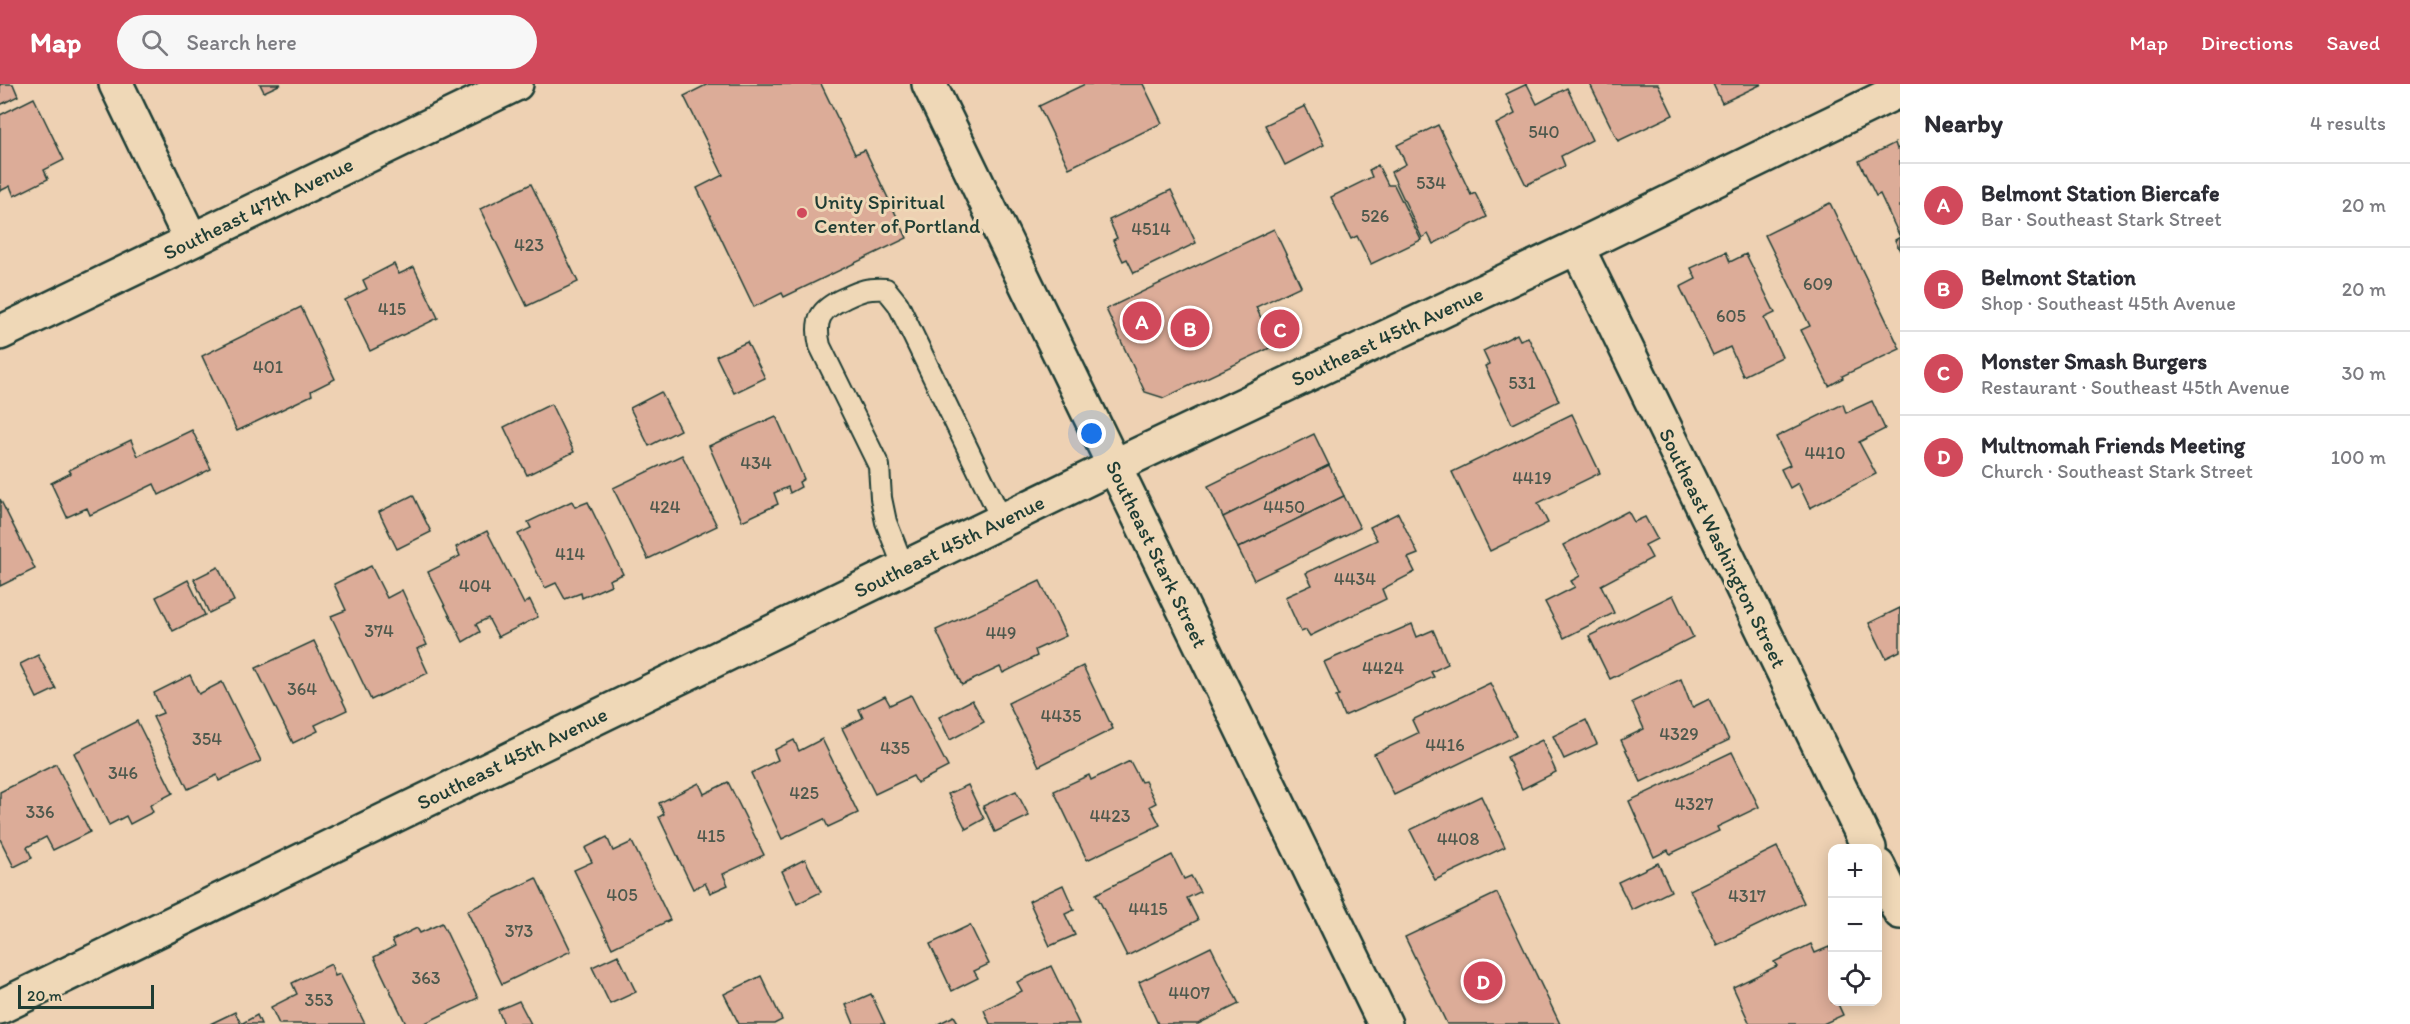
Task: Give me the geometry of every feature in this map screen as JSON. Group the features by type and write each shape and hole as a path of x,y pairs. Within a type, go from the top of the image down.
{"street":[{"path":"116,84 191,240"},
{"name":"Southeast 47th Avenue","path":"0,333 516,84"},
{"name":"Southeast Stark Street","path":"929,84 1385,1024"},
{"name":"Southeast 45th Avenue","path":"0,1007 1002,520 1900,90"},
{"name":"Southeast Washington Street","path":"1576,247 1867,844"},
{"path":"1882,874 1900,912"}],"lane":[{"path":"904,568 886,522 881,498 879,466 820,346 817,331 821,315 829,305 866,288 886,289 898,304 1002,520"}],"building":[{"path":"0,84 13,84 18,96 0,105"},
{"path":"260,84 281,84 264,92"},
{"name":"Unity Spiritual Center of Portland","path":"708,84 821,84 855,154 865,150 907,238 784,297 782,293 754,307 697,188 723,175 684,96"},
{"path":"1085,84 1143,84 1162,123 1069,168 1039,106"},
{"path":"1527,84 1537,104 1567,88 1592,140 1561,156 1565,166 1526,185 1496,124 1515,114 1506,94"},
{"path":"1590,84 1658,84 1673,115 1618,141"},
{"path":"1713,84 1762,84 1722,103"},
{"path":"34,98 64,160 44,170 48,179 14,196 10,186 0,191 0,115"},
{"path":"1305,106 1324,145 1285,165 1265,125"},
{"path":"1438,125 1471,195 1475,193 1487,217 1433,244 1428,234 1422,238 1391,172 1406,164 1397,145"},
{"path":"1895,143 1897,149 1900,147 1900,237 1880,194 1876,196 1859,161"},
{"path":"1378,165 1388,185 1394,185 1421,240 1371,264 1357,236 1351,239 1331,197 1372,177 1369,170"},
{"path":"531,184 578,282 527,306 480,209"},
{"path":"1171,190 1196,243 1134,273 1127,259 1123,261 1113,240 1117,238 1109,220"},
{"path":"1830,203 1900,349 1842,376 1843,378 1829,386 1801,330 1810,326 1765,235"},
{"path":"1274,229 1301,286 1256,307 1274,346 1164,398 1145,392 1106,309"},
{"path":"1900,237 1900,251 1895,240"},
{"path":"1726,252 1730,262 1746,254 1775,313 1764,318 1782,357 1743,376 1730,347 1713,355 1680,287 1696,279 1691,268"},
{"path":"394,264 399,274 414,267 438,318 370,351 345,300 367,289 363,280"},
{"path":"301,307 335,379 311,391 312,395 237,431 202,356"},
{"path":"1517,334 1520,340 1528,337 1559,401 1512,424 1485,366 1489,364 1483,351"},
{"path":"747,342 765,378 734,393 716,356"},
{"path":"661,392 680,430 649,446 630,408"},
{"path":"1872,401 1885,429 1859,442 1876,474 1810,508 1798,483 1790,488 1781,469 1790,465 1776,437 1843,404 1846,413"},
{"path":"551,404 574,452 527,475 504,427"},
{"path":"1572,414 1600,473 1538,503 1548,523 1490,551 1452,472"},
{"path":"776,416 804,479 799,482 801,487 790,493 788,487 774,493 778,504 742,521 709,446"},
{"path":"192,430 211,469 159,495 154,484 90,515 87,508 67,517 51,483 71,473 69,470 131,440 138,456"},
{"path":"1314,434 1329,465 1223,517 1208,486"},
{"path":"682,455 717,526 648,559 613,488"},
{"path":"1329,465 1344,496 1238,548 1223,517"},
{"path":"413,495 431,532 397,549 379,512"},
{"path":"1344,496 1360,528 1254,580 1238,548"},
{"path":"0,499 35,569 0,586"},
{"path":"572,501 575,507 588,502 623,574 609,580 611,585 582,598 581,593 565,599 556,583 545,588 518,534 531,528 528,522"},
{"path":"1628,511 1634,522 1645,517 1657,539 1645,545 1652,558 1601,585 1614,613 1564,638 1545,602 1575,587 1571,581 1580,576 1563,545"},
{"path":"1398,513 1418,554 1408,558 1415,572 1382,589 1386,599 1310,636 1306,630 1301,632 1285,597 1312,585 1306,573 1377,540 1370,527"},
{"path":"487,531 524,604 530,600 538,617 498,637 488,618 476,624 480,632 463,642 428,572 460,556 456,547"},
{"path":"371,566 387,598 402,590 427,645 417,649 428,673 371,700 331,616 346,610 334,584"},
{"path":"218,567 234,601 209,613 194,579"},
{"path":"188,580 205,615 173,631 156,597"},
{"path":"1040,581 1066,636 1035,650 1037,656 1003,673 1000,667 962,685 936,630"},
{"path":"1673,595 1693,637 1610,679 1589,636"},
{"path":"1900,608 1900,651 1886,658 1869,623"},
{"path":"1412,624 1417,637 1433,630 1448,664 1431,672 1434,677 1344,716 1336,697 1339,695 1324,662"},
{"path":"314,641 347,710 315,725 318,731 293,743 256,668"},
{"path":"38,655 56,689 37,698 20,664"},
{"path":"1083,666 1113,729 1039,766 1008,703"},
{"path":"190,675 199,694 222,682 261,761 219,781 217,775 188,789 153,717 163,713 154,693"},
{"path":"1681,679 1693,707 1709,699 1729,740 1641,782 1621,740 1644,729 1632,702"},
{"path":"1490,683 1516,736 1394,795 1374,754 1418,733 1412,720"},
{"path":"911,695 948,767 917,783 913,776 875,794 842,728 863,718 859,709 885,696 890,705"},
{"path":"972,700 984,722 950,740 939,717"},
{"path":"1586,720 1597,744 1564,759 1553,736"},
{"path":"137,721 173,793 150,805 153,812 130,824 126,816 109,825 74,753"},
{"path":"822,739 858,813 828,827 824,819 782,839 751,773 778,760 774,750 794,740 799,751"},
{"path":"1542,740 1556,772 1522,789 1507,757"},
{"path":"1732,752 1759,807 1717,827 1719,831 1670,854 1668,850 1654,857 1629,801"},
{"path":"1130,761 1141,782 1145,781 1156,803 1150,806 1160,825 1087,860 1054,791 1089,775 1091,780"},
{"path":"56,764 90,832 53,850 46,837 27,847 32,858 14,867 0,839 0,792"},
{"path":"728,782 764,855 723,874 728,885 710,893 705,883 693,889 659,817 664,814 659,803 699,783 704,794"},
{"path":"968,785 984,819 966,829 948,794"},
{"path":"1016,791 1029,816 995,832 983,806"},
{"path":"1481,796 1505,847 1435,880 1410,830"},
{"path":"607,837 613,851 632,842 670,920 612,948 574,870 592,862 585,848"},
{"path":"1777,847 1804,903 1717,945 1690,890"},
{"path":"1172,855 1184,879 1191,876 1200,892 1187,898 1198,920 1127,956 1096,894"},
{"path":"805,859 821,892 797,904 782,871"},
{"path":"1658,863 1671,891 1632,910 1618,882"},
{"path":"536,878 571,951 502,984 467,911"},
{"path":"1063,885 1074,910 1065,914 1075,935 1050,946 1029,901"},
{"path":"1497,893 1560,1024 1447,1024 1405,937"},
{"path":"442,923 478,998 423,1024 406,1024 374,957 395,946 392,940 417,928 420,933"},
{"path":"970,925 989,964 974,971 978,978 952,991 930,944"},
{"path":"1811,944 1815,953 1828,947 1828,1006 1839,1006 1843,1015 1823,1024 1750,1024 1733,987 1777,966 1774,962"},
{"path":"1211,947 1239,1004 1198,1024 1158,1024 1139,982"},
{"path":"618,955 636,992 610,1004 592,967"},
{"path":"331,964 335,976 340,974 365,1024 279,1024 271,1007 297,994 292,983"},
{"path":"1051,966 1079,1024 990,1024 984,1010 1022,991 1017,982"},
{"path":"761,976 782,1020 774,1024 739,1024 724,994"},
{"path":"871,994 885,1024 854,1024 846,1005"},
{"path":"519,1001 531,1024 504,1024 498,1010"},
{"path":"235,1012 241,1024 210,1024"},
{"path":"257,1015 261,1024 241,1024"},
{"path":"954,1016 959,1024 938,1024"}],"place":[{"name":"Unity Spiritual Center of Portland","path":"802,213"},
{"name":"Belmont Station Biercafe","path":"1142,321"},
{"name":"Belmont Station","path":"1190,328"},
{"name":"Monster Smash Burgers","path":"1280,329"},
{"name":"Multnomah Friends Meeting","path":"1483,981"}]}
